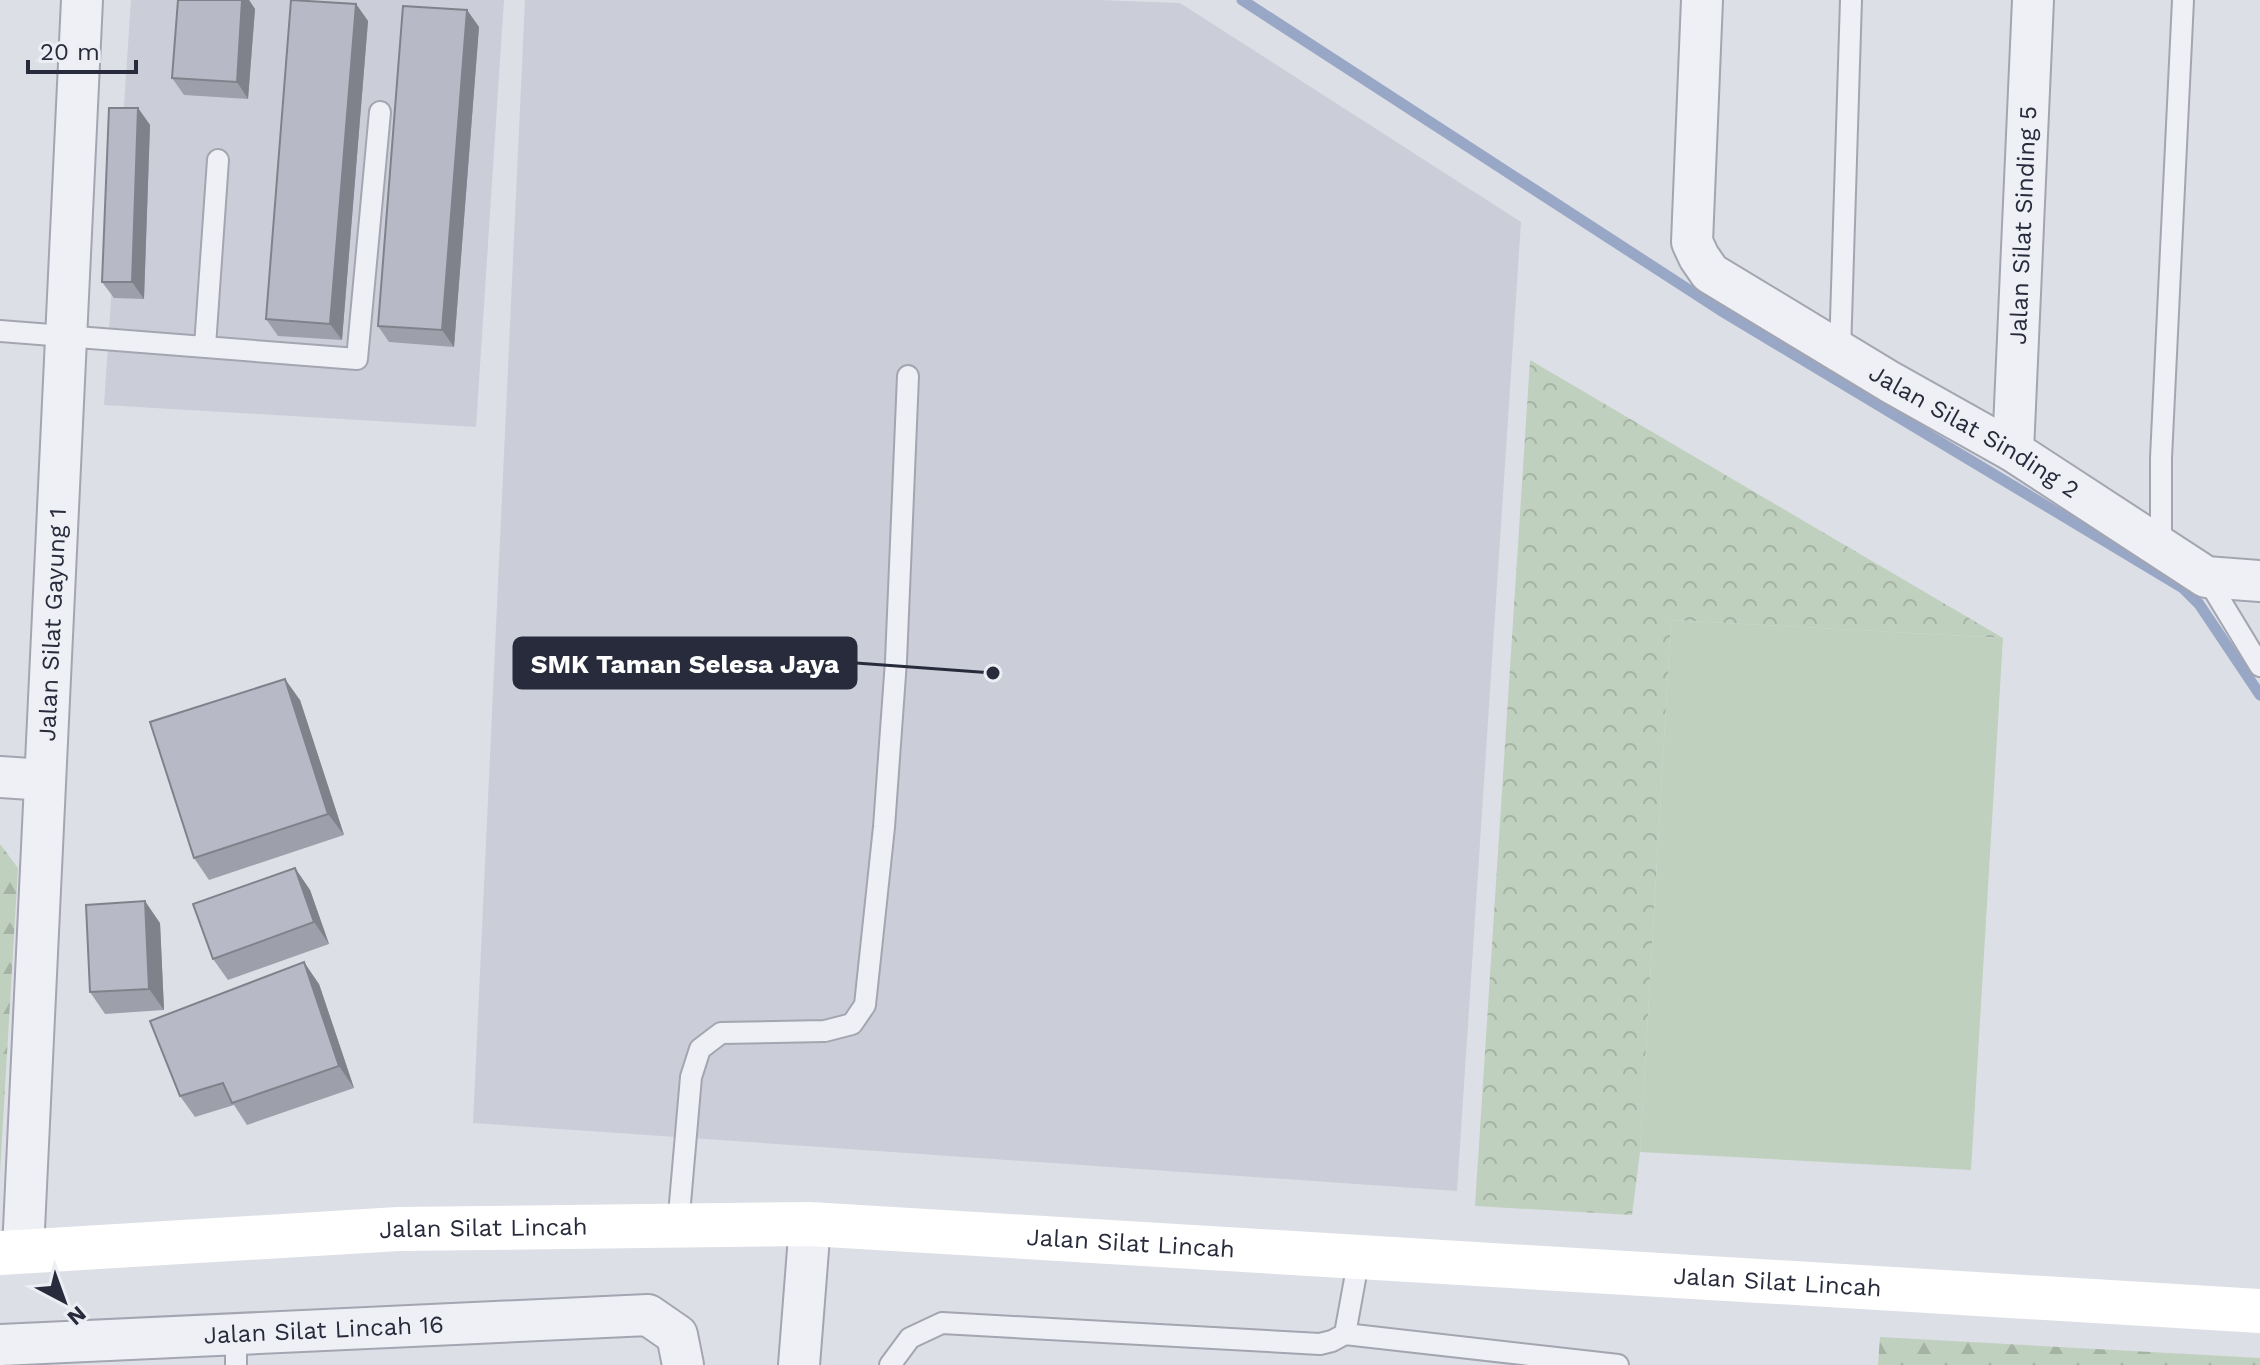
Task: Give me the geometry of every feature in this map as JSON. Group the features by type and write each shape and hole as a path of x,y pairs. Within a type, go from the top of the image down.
{"street":[{"name":"Jalan Silat Gayung 1","path":"12,1252 45,780 82,0"},
{"name":"Jalan Silat Sinding 2","path":"1702,0 1692,242 1710,273 2013,451 2206,577 2260,581"},
{"name":"Jalan Silat Sinding 5","path":"2013,451 2033,0"},
{"path":"0,777 45,780"},
{"path":"799,1365 810,1224"},
{"name":"Jalan Silat Lincah","path":"12,1252 398,1229 810,1224 2260,1311"},
{"name":"Jalan Silat Lincah 16","path":"0,1345 236,1350 648,1315 677,1335 683,1365"}],"lane":[{"path":"1840,352 1851,0"},
{"path":"2161,548 2162,443 2183,0"},
{"path":"0,331 357,359 380,112"},
{"path":"205,346 218,160"},
{"path":"678,1226 691,1077 700,1049 721,1033 825,1031 852,1024 865,1005 884,827 896,661 908,376"},
{"path":"2206,577 2260,666"},
{"path":"1345,1334 1359,1257"},
{"path":"890,1365 910,1338 942,1323 1320,1344 1345,1334 1618,1365"}],"shaded area":[{"path":"131,0 504,0 476,427 104,405"},
{"path":"525,0 1097,0 1180,3 1521,222 1457,1191 473,1123"}],"green space":[{"path":"1530,360 2003,638 1671,620 1640,1152 1632,1215 1475,1206"},
{"path":"1671,620 2003,638 1971,1170 1640,1152"},
{"path":"0,844 18,868 0,1173"},
{"path":"1880,1337 2260,1358 2260,1365 1878,1365"}],"building":[{"path":"178,0 242,0 237,82 172,78"},
{"path":"291,0 356,4 330,324 266,319"},
{"path":"403,6 467,10 442,330 378,326"},
{"path":"109,108 138,108 132,282 102,282"},
{"path":"285,679 328,814 194,858 150,722"},
{"path":"295,868 314,922 213,959 193,904"},
{"path":"145,901 149,989 90,992 86,905"},
{"path":"304,962 339,1066 232,1103 223,1083 180,1096 150,1021"}],"waterway":[{"path":"1242,0 1720,310 2183,588 2199,604 2260,695"}],"place":[{"name":"SMK Taman Selesa Jaya","path":"993,673"}]}
